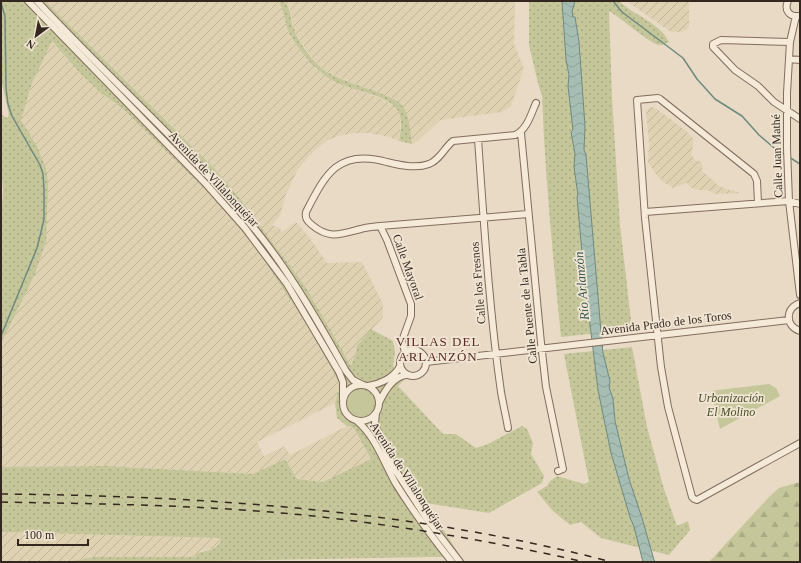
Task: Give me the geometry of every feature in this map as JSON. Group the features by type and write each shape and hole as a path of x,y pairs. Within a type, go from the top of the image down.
{"street":[{"name":"Avenida de Villalonquéjar","path":"28,1 206,184 258,244 300,305 339,372 343,382 343,400"},
{"name":"Avenida de Villalonquéjar","path":"37,1 91,58 202,169 229,199 282,266 310,308 346,371 353,380 366,386"},
{"path":"788,1 786,6 788,12 798,16"},
{"name":"Calle Juan Mathé","path":"798,16 790,42 787,110 787,166 800,295"},
{"path":"790,42 721,40 713,44 715,50 734,70 758,86 774,102 800,118"},
{"path":"789,59 800,60"},
{"path":"758,203 757,182 754,174 658,98 638,100 636,103 660,367 682,464 692,497 694,500 697,500 800,443"},
{"path":"521,133 529,120 536,103"},
{"name":"Calle Mayoral","path":"405,352 402,341 411,316 411,304 393,255 380,226 364,228 338,236 318,231 308,223 305,215 322,182 331,172 344,162 355,159 382,160 402,166 427,165 438,158 453,141 516,135 521,133"},
{"name":"Calle Puente de la Tabla","path":"521,133 541,349 546,387 563,469 558,471"},
{"name":"Calle los Fresnos","path":"478,138 483,218 496,354 501,393 509,426"},
{"path":"645,212 790,201 800,204"},
{"path":"380,226 528,214"},
{"path":"800,303 790,310 789,320 791,326 800,331"},
{"name":"Avenida Prado de los Toros","path":"426,362 789,320"},
{"path":"400,366 398,370 387,379 377,384 353,387 345,394 343,400 344,411 347,415 357,421 368,420 376,413 379,403 388,387 400,376 406,375 414,377 421,374 426,367 424,356 417,351 405,352 400,359 401,370 406,375"},
{"path":"366,386 376,393 379,403"},
{"name":"Avenida de Villalonquéjar","path":"376,413 375,423 378,434 394,468 418,507 460,562"},
{"name":"Avenida de Villalonquéjar","path":"357,421 371,436 389,471 414,512 452,562"}],"shaded area":[{"path":"45,1 279,1 283,8 289,33 292,39 314,67 340,84 380,98 396,107 400,115 399,141 389,137 368,133 355,133 338,136 326,141 311,154 298,169 286,194 280,216 272,225 280,228 282,232 296,222 309,237 327,263 362,262 383,304 383,317 356,347 357,349 351,367 305,286 237,195 214,168"},
{"path":"284,1 515,1 514,44 524,68 511,106 502,112 440,120 418,141 412,144 404,108 389,97 326,72 318,65 301,43 294,30 290,9"},
{"path":"626,1 689,1 689,26 686,30 681,32 671,32"},
{"path":"51,40 79,72 101,93 122,108 171,155 233,220 259,253 307,325 336,377 340,386 335,403 257,442 264,456 285,446 290,455 347,426 352,427 355,430 371,459 323,482 297,479 285,459 253,474 106,466 1,467 1,344 35,274 46,242 42,157 21,120 32,83"},
{"path":"653,107 685,130 693,138 691,155 695,160 702,162 702,171 718,185 739,193 715,194 707,190 698,190 690,187 687,183 673,188 662,181 648,162 649,144 646,111"},
{"path":"1,532 219,538 221,540 215,548 201,551 196,554 196,557 95,557 66,562 1,562"}],"green space":[{"path":"1,1 45,1 214,168 237,195 305,286 351,366 357,349 356,347 371,329 393,341 395,352 393,366 404,380 398,386 443,434 456,434 476,448 488,444 522,426 527,429 533,443 531,454 544,476 542,483 489,513 426,503 461,557 445,557 448,562 443,557 429,557 66,562 95,557 196,557 196,554 210,550 217,546 221,540 219,538 1,532 1,467 106,466 253,474 285,459 297,479 323,482 371,459 355,430 337,418 335,403 340,386 336,377 307,325 259,253 233,220 205,189 122,108 101,93 79,72 52,41 32,83 21,120 37,146 46,168 48,183 46,242 35,274 1,344 1,225 3,190 1,160 1,114 7,118 9,115 1,79"},
{"path":"32,1 200,172 243,220 266,248 292,285 352,382 347,385 342,370 309,313 277,264 248,227 199,171"},
{"path":"279,1 284,1 287,5 298,39 318,65 327,72 351,83 378,92 399,102 404,108 408,117 412,144 399,141 401,119 396,108 391,104 378,97 347,87 330,79 312,65 289,33"},
{"path":"529,1 619,1 653,24 665,35 669,42 660,45 650,41 609,11 612,98 620,225 632,329 561,337 547,186 542,95 529,45"},
{"path":"632,347 647,427 664,489 677,526 688,521 690,530 669,555 601,538 581,522 570,525 553,511 537,492 548,485 549,482 557,476 584,484 589,482 564,354"},
{"name":"Urbanización El Molino","path":"769,384 776,388 780,396 720,429 711,391"},
{"path":"360,390 369,394 373,403 369,412 360,416 351,412 347,403 351,394"},
{"path":"800,482 799,562 709,562 779,488"}],"water":[{"name":"Río Arlanzón","path":"562,1 575,1 572,12 573,17 575,17 579,42 585,126 584,150 586,155 603,353 610,381 609,387 613,399 615,421 629,479 654,560 656,562 643,562 634,527 611,453 598,390 584,275 578,195 574,167 575,154 571,132 573,130 568,86 569,75 566,60"}],"waterway":[{"path":"613,1 622,12 683,58 697,79 715,99 742,116 759,135 773,147 786,155"},
{"path":"1,2 5,17 6,88 8,104 12,116 40,165 43,174 44,190 44,219 37,248 1,336"},
{"path":"789,157 800,164"}],"railway":[{"path":"1,494 155,498 309,509 385,518 461,530 537,544 612,562"},
{"path":"1,502 196,507 313,516 449,535 585,562"}],"district":[{"name":"VILLAS DEL ARLANZÓN","path":"438,348"}]}
